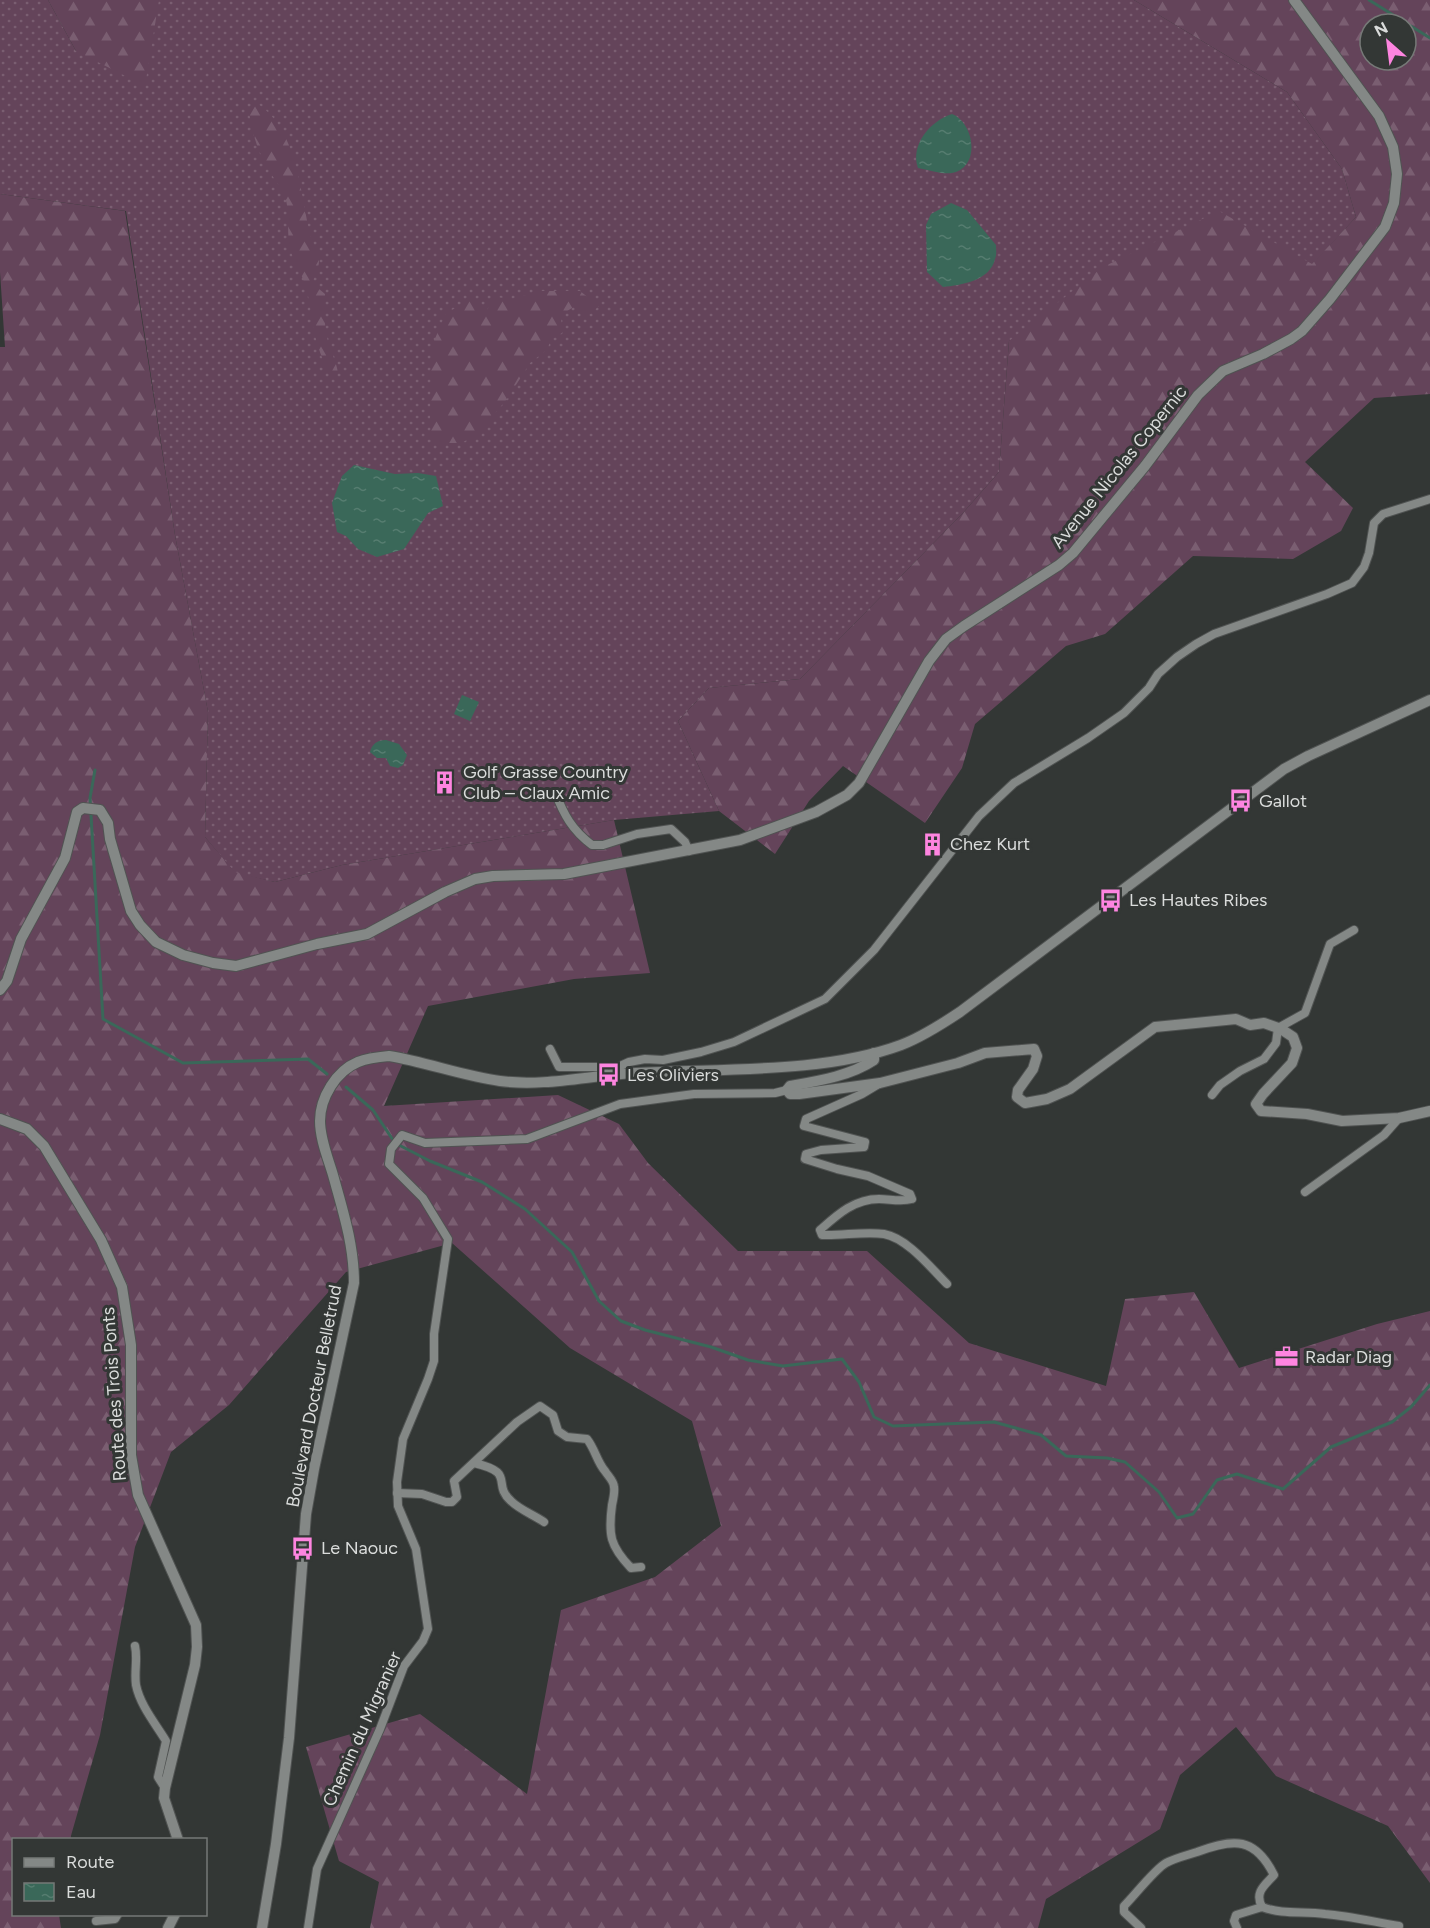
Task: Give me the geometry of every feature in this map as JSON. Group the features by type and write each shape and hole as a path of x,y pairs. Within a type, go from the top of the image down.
{"street":[{"name":"Avenue Nicolas Copernic","path":"0,990 7,981 21,939 65,858 77,812 83,808 98,810 108,823 110,839 131,911 156,942 183,955 236,966 317,944 367,934 445,892 475,879 493,876 564,874 740,840 777,828 834,803 851,791 859,783 929,661 946,639 1059,565 1073,553 1152,457 1198,395 1223,371 1234,364 1263,354 1302,331 1330,299 1385,227 1394,203 1397,174 1393,147 1379,116 1294,0"},
{"path":"550,1049 559,1067 600,1067 609,1075 618,1067 629,1062 645,1059 663,1060 734,1042 825,999 874,950 979,816 1014,783 1124,713 1149,688 1158,674 1196,644 1214,634 1352,583 1364,567 1374,524 1379,518 1383,514 1430,499"},
{"name":"Boulevard Docteur Belletrud","path":"262,1928 290,1738 306,1514 354,1282 354,1258 349,1232 324,1145 320,1122 323,1104 338,1076 356,1062 389,1056 500,1081 555,1081 609,1075 811,1064 874,1053 903,1044 921,1036 960,1012 1284,769 1430,700"},
{"path":"555,792 565,816 581,837 592,845 603,845 637,834 671,829 686,842 689,851"},
{"path":"1278,1028 1305,1013 1330,944 1354,930"},
{"path":"874,1053 874,1060 863,1068 819,1081 790,1086 787,1090 790,1094 799,1094 880,1083 958,1063 985,1053 1034,1049 1037,1056 1033,1069 1018,1089 1017,1097 1025,1103 1047,1099 1070,1089 1155,1028 1236,1019 1250,1025 1264,1023 1278,1028 1293,1037 1297,1048 1295,1057 1256,1104 1261,1111 1307,1114 1342,1121 1399,1118 1430,1111"},
{"path":"1212,1095 1220,1085 1240,1071 1264,1059 1276,1043 1278,1028"},
{"path":"880,1083 862,1094 806,1119 804,1126 865,1142 864,1147 821,1150 806,1154 805,1159 820,1165 868,1176 910,1194 912,1198 906,1201 876,1199 861,1201 849,1207 820,1230 822,1235 866,1233 884,1234 897,1238 948,1284"},
{"name":"Chemin du Migranier","path":"308,1928 317,1869 380,1729 404,1666 423,1641 428,1629 416,1548 398,1506 397,1493 403,1439 434,1360 434,1334 448,1239 423,1198 389,1164 391,1149 402,1135 425,1143 527,1139 620,1104 694,1094 775,1093 787,1090"},
{"path":"1305,1192 1384,1135 1399,1118"},
{"name":"Route des Trois Ponts","path":"0,1119 27,1129 44,1146 101,1239 122,1287 131,1345 131,1455 138,1495 196,1625 195,1665 164,1798 178,1838"},
{"path":"397,1493 422,1494 452,1502 457,1497 454,1480 517,1422 540,1406 553,1415 558,1431 567,1437 587,1439 593,1447 603,1470 610,1477 614,1486 609,1530 614,1545 621,1558 631,1568 641,1567"},
{"path":"474,1464 496,1470 501,1475 506,1496 513,1503 544,1522"},
{"path":"135,1646 136,1683 140,1699 166,1741 158,1777 165,1788"},
{"path":"1141,1928 1124,1912 1124,1906 1166,1863 1221,1843 1237,1842 1258,1851 1275,1875 1258,1893 1262,1906 1272,1911 1347,1916 1403,1927"},
{"path":"1237,1928 1234,1921 1236,1915 1262,1906"},
{"path":"96,1921 116,1916"},
{"path":"1394,1917 1403,1927"}],"green space":[{"name":"Golf Grasse Country Club – Claux Amic","path":"0,0 48,0 76,51 159,0 1134,0 1287,92 1342,169 1356,217 1312,265 1009,341 999,472 962,514 800,679 709,688 678,721 719,811 614,820 342,865 275,882 235,873 205,837 208,712 175,535 126,211 0,194"},
{"path":"48,0 159,0 145,86 76,51"},
{"path":"1134,0 1430,0 1430,394 1374,398 1305,462 1353,508 1341,531 1293,559 1193,556 1105,634 1066,646 975,724 962,768 925,823 843,766 809,801 775,854 719,811 678,721 709,688 800,679 962,514 999,472 1009,341 1103,267 1219,211 1312,264 1356,217 1342,169 1287,92"},
{"path":"258,104 281,128 299,179 309,230 319,261 312,283 325,294 326,332 338,373 332,377 319,348 307,292 290,249 285,197 258,149 253,133 249,110"},
{"path":"0,194 125,211 175,535 208,712 205,837 235,872 275,882 342,865 614,820 650,973 574,979 428,1006 384,1106 558,1095 619,1124 648,1163 738,1251 867,1251 969,1343 1106,1386 1125,1299 1194,1292 1239,1368 1377,1324 1430,1311 1430,1883 1388,1826 1276,1776 1236,1727 1180,1775 1160,1829 1046,1899 1038,1928 370,1928 379,1882 339,1861 306,1747 420,1714 527,1794 561,1610 655,1577 721,1526 692,1421 570,1348 452,1243 346,1272 229,1405 171,1452 135,1547 100,1735 70,1838 12,1838 12,1916 59,1916 61,1928 0,1928 0,347 5,347 0,272"},
{"path":"541,291 580,291 599,306 590,314 575,306 561,315 562,333 550,340 548,349 530,363 507,399 477,435 461,443 432,443 431,348 446,313 471,300 487,310 495,297 512,299"}],"water":[{"path":"952,114 959,118 969,133 971,152 969,160 964,167 952,173 918,168 917,151 924,135 936,122"},
{"path":"951,203 967,210 996,245 996,257 992,266 981,277 966,283 943,287 927,272 926,225 931,214"},
{"path":"354,465 395,474 418,473 436,476 443,506 428,513 404,549 377,557 358,549 346,536 337,532 332,503 342,476"},
{"path":"462,695 479,702 470,721 454,714"},
{"path":"386,740 399,744 407,755 403,765 398,768 390,766 386,758 377,758 370,752 375,743"}],"waterway":[{"path":"1369,0 1430,38"},
{"path":"95,770 90,798 103,1019 183,1063 308,1059 327,1074"},
{"path":"346,1087 373,1110 395,1143 430,1161 482,1182 525,1209 572,1252 599,1301 621,1321 748,1360 783,1366 842,1359 859,1382 874,1417 893,1426 994,1422 1041,1435 1066,1456 1107,1458 1125,1462 1159,1492 1177,1518 1193,1514 1217,1480 1237,1474 1283,1489 1331,1447 1392,1422 1411,1407 1430,1385"}],"place":[{"name":"Golf Grasse Country Club – Claux Amic","path":"445,782"},
{"name":"Gallot","path":"1241,801"},
{"name":"Chez Kurt","path":"932,844"},
{"name":"Les Hautes Ribes","path":"1111,900"},
{"name":"Les Oliviers","path":"609,1075"},
{"name":"Radar Diag","path":"1287,1357"},
{"name":"Le Naouc","path":"303,1548"}]}
